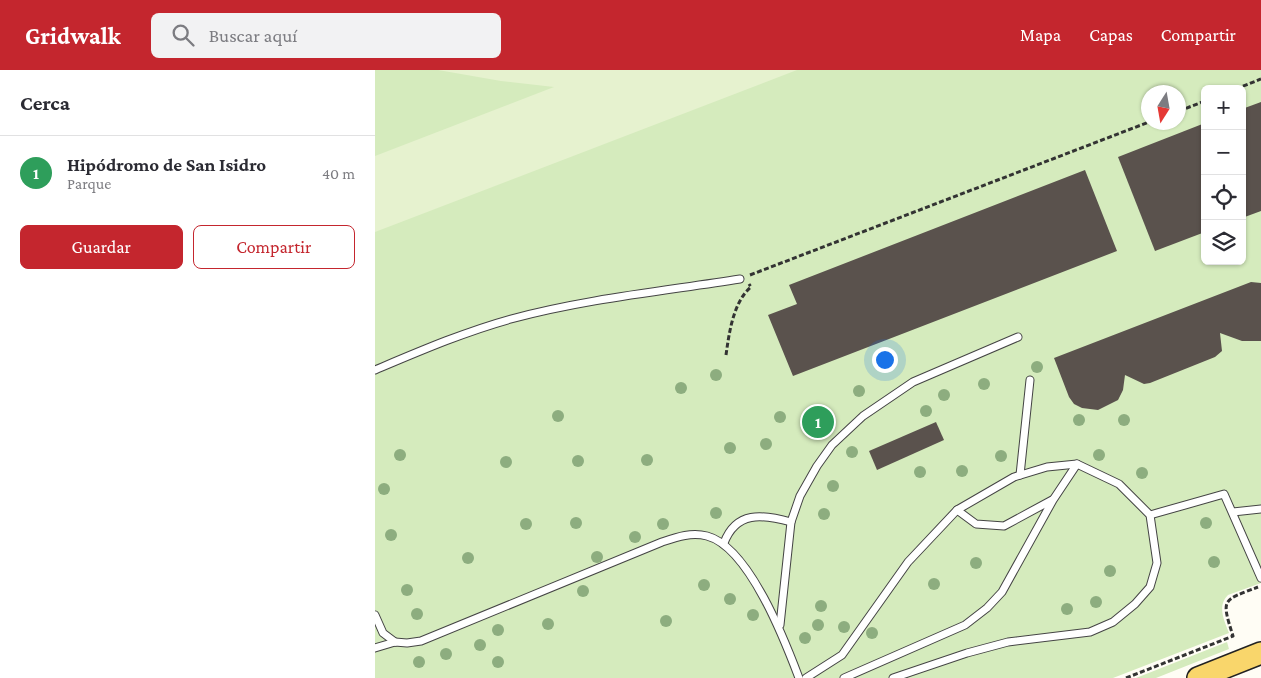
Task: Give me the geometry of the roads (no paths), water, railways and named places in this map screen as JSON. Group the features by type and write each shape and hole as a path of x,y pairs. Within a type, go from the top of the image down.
{"main road":[{"path":"1198,678 1261,653"}],"lane":[{"path":"375,370 463,334 511,319 577,304 740,279"},
{"path":"780,625 791,522 800,496 817,466 832,445 863,416 913,382 1018,336"},
{"path":"1020,475 1030,380"},
{"path":"844,678 965,625 987,608 1002,592 1053,500 1077,464"},
{"path":"806,678 842,656 908,562 957,510 1020,475 1047,467 1077,464 1119,484 1150,515 1157,563 1150,587 1135,604 1113,622 1090,632 1008,642 967,653 893,678"},
{"path":"1150,515 1224,494 1261,578"},
{"path":"957,510 976,524 1004,526 1053,500"},
{"path":"1233,512 1261,509"},
{"path":"724,543 728,530 737,522 761,516 791,522"},
{"path":"375,648 395,642 407,643 421,640 662,542 689,534 708,536 724,543 757,586 780,625 799,678"},
{"path":"375,615 383,633 395,642"}],"place":[{"name":"Hipódromo de San Isidro","path":"818,422"}]}
